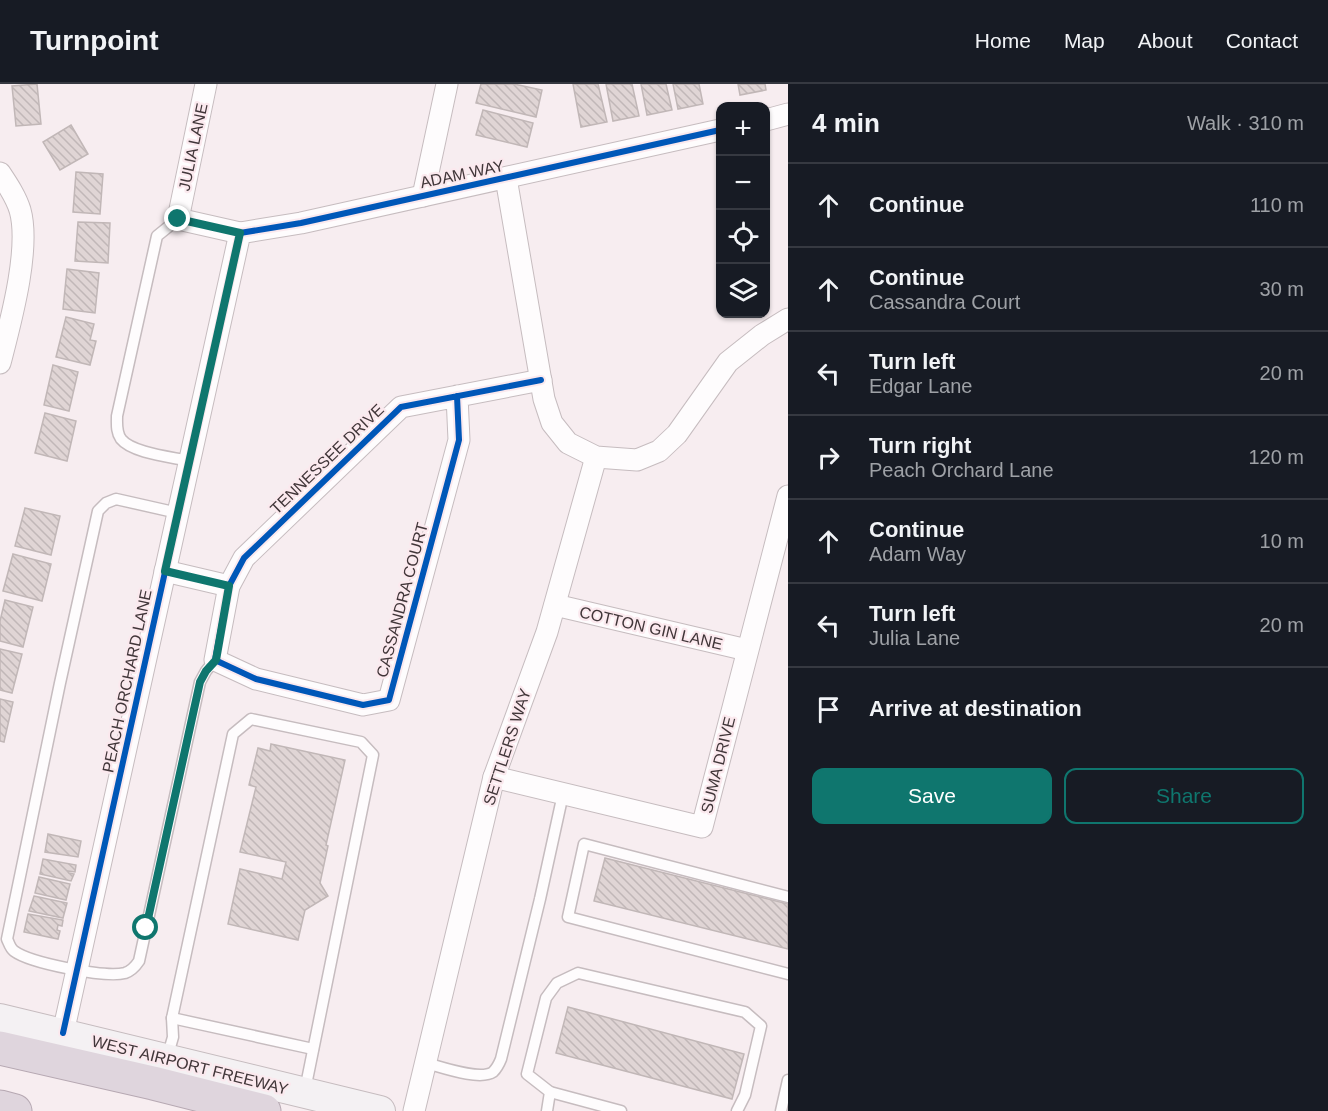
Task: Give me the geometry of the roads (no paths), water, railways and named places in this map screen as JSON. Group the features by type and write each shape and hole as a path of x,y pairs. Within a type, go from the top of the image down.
{"highway":[{"path":"0,1048 264,1111"},
{"path":"0,1107 15,1111"}],"main road":[{"name":"WEST AIRPORT FREEWAY","path":"0,1019 380,1111"}],"street":[{"name":"JULIA LANE","path":"178,219 206,84"},
{"path":"423,196 447,84"},
{"path":"770,119 788,115"},
{"name":"ADAM WAY","path":"240,233 301,223 716,131"},
{"path":"0,173 13,193 20,210 23,227 14,308 0,363"},
{"path":"506,178 544,399 552,423 568,443 596,457 637,460 659,451 692,415 728,362 785,328"},
{"path":"178,219 240,233"},
{"name":"PEACH ORCHARD LANE","path":"63,1033 240,233"},
{"name":"TENNESSEE DRIVE","path":"229,586 244,558 401,407 541,380"},
{"name":"CASSANDRA COURT","path":"216,660 256,679 363,705 389,700 459,440 457,396"},
{"name":"SETTLERS WAY","path":"414,1111 494,777 547,632 596,457"},
{"name":"SUMA DRIVE","path":"494,777 702,827 788,496"},
{"path":"165,571 229,586 216,660"},
{"name":"COTTON GIN LANE","path":"555,605 747,650"}],"lane":[{"path":"178,219 157,236 117,416 117,429 122,439 130,447 189,461"},
{"path":"178,513 116,500 106,503 98,511 7,939 11,950 26,957 77,970 112,975 128,972 135,967 139,961 200,682 216,660"},
{"path":"167,1058 173,1036 172,1018 233,734 251,718 361,742 373,755 304,1093"},
{"path":"426,1063 477,1075 491,1073 501,1059 563,794"},
{"path":"788,897 584,844 568,917 788,974"},
{"path":"621,1111 550,1092 527,1074 546,998 557,983 578,973 745,1012 761,1026 745,1095 736,1111"},
{"path":"172,1018 313,1049"},
{"path":"781,1111 788,1080"},
{"path":"547,1111 550,1092"}]}
